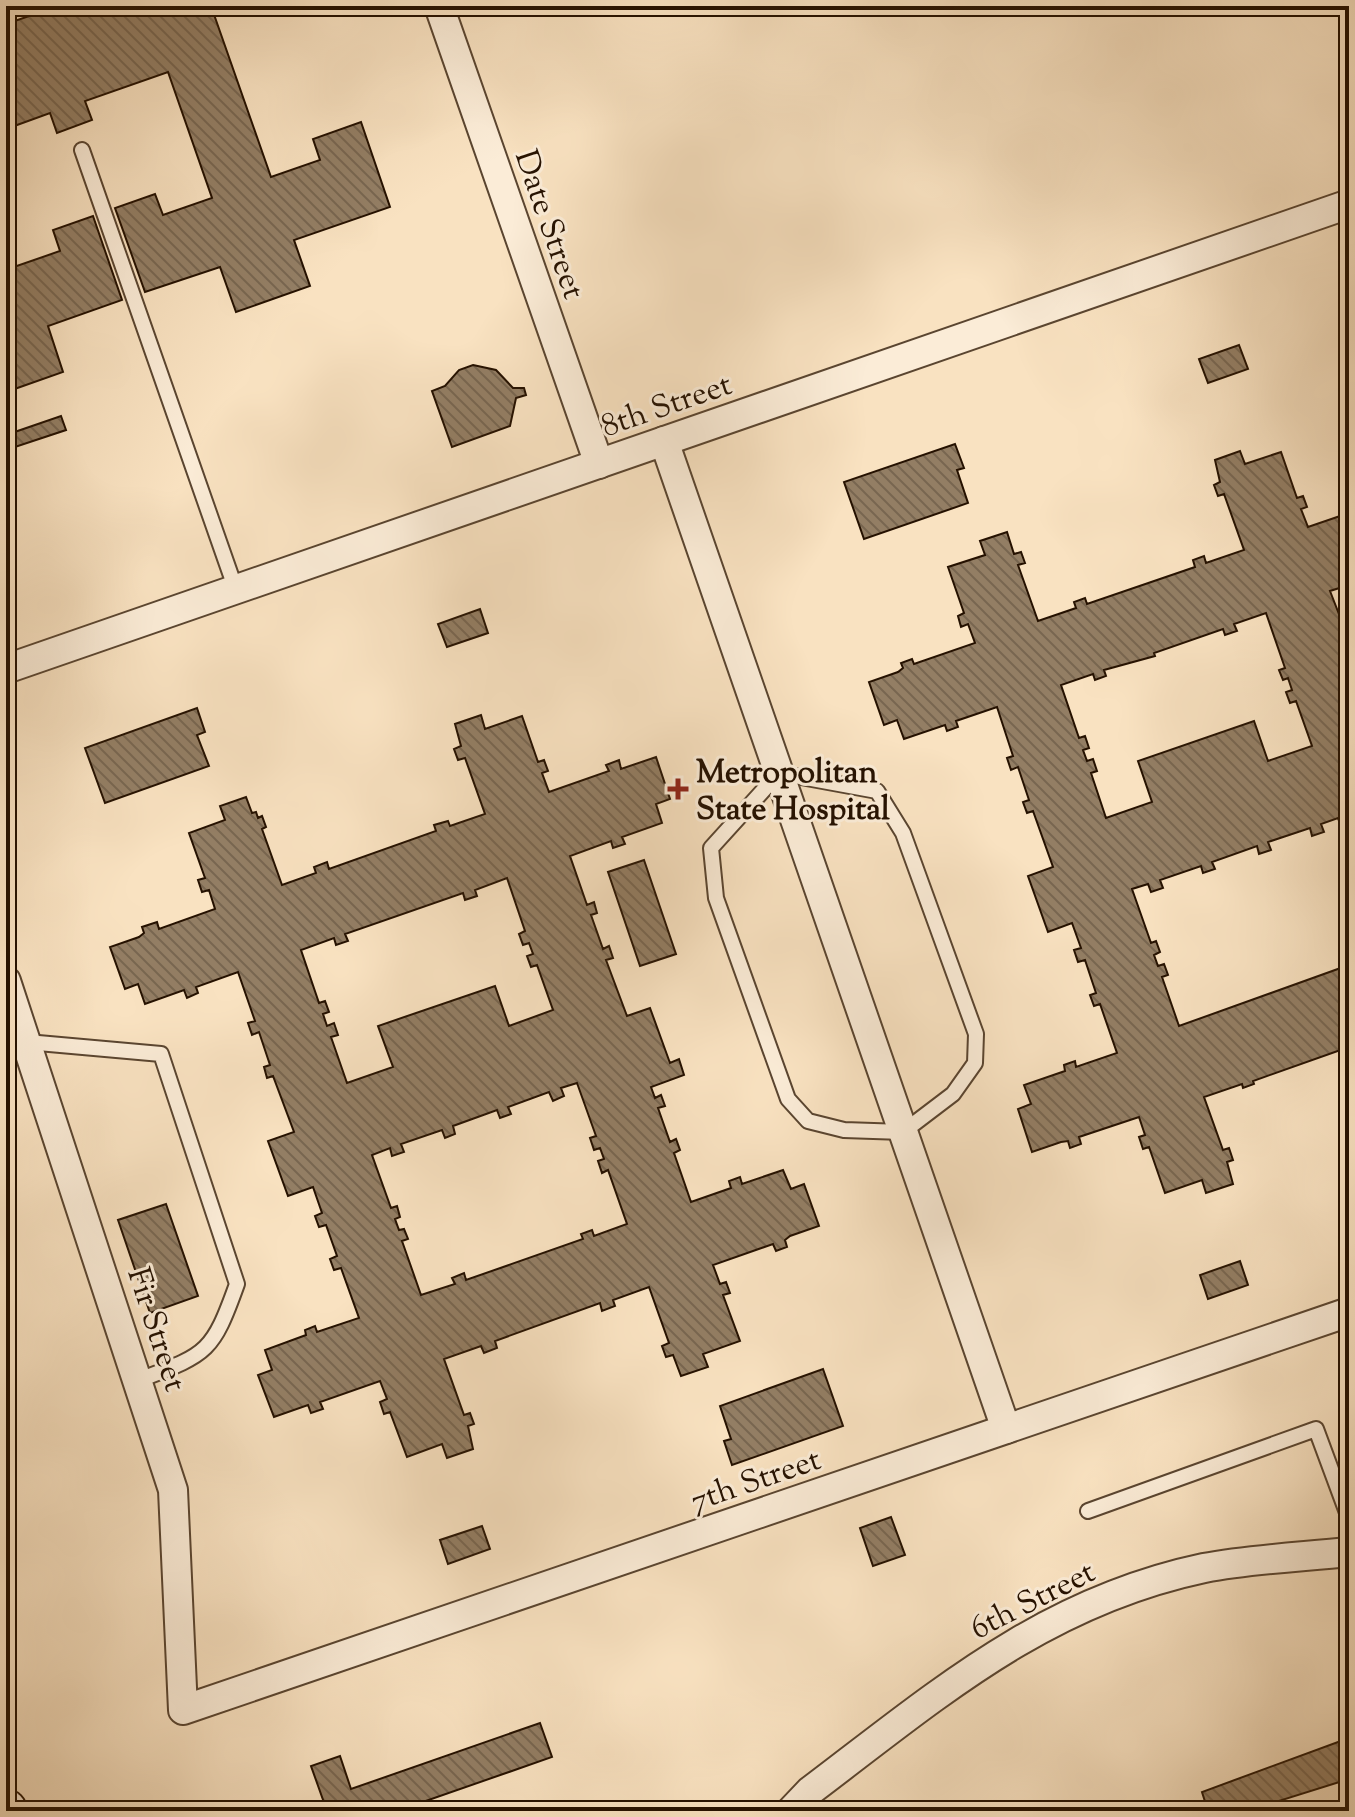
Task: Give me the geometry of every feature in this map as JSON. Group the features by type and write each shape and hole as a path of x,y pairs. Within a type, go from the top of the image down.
{"street":[{"name":"Date Street","path":"439,6 599,464"},
{"name":"8th Street","path":"6,669 1349,204"},
{"path":"664,441 1006,1429"},
{"name":"Fir Street","path":"6,981 173,1490 183,1710"},
{"name":"7th Street","path":"183,1710 1349,1312"},
{"name":"6th Street","path":"791,1811 810,1791 977,1664 1074,1610 1139,1585 1206,1568 1349,1552"}],"lane":[{"path":"82,150 236,590"},
{"path":"779,773 877,791 903,833 976,1034 975,1063 953,1094 903,1132 844,1130 808,1121 788,1099 716,898 711,848 779,773"},
{"path":"27,1042 161,1054 237,1284 212,1343 190,1360 139,1380"},
{"path":"1088,1511 1316,1429 1349,1518"}],"building":[{"path":"58,6 211,6 271,177 320,160 313,139 361,122 390,207 294,240 310,286 236,312 220,267 145,292 115,208 155,194 163,215 212,198 168,72 85,101 92,120 57,133 50,113 6,129 6,24"},
{"path":"93,216 122,300 48,326 63,372 6,392 6,253 11,268 60,251 53,230"},
{"path":"1239,345 1248,369 1208,383 1199,359"},
{"path":"473,365 496,370 513,388 524,388 526,395 516,398 510,426 452,447 432,391 445,386 459,370"},
{"path":"61,416 66,430 9,449 6,435"},
{"path":"955,444 964,468 957,470 968,503 864,539 844,482"},
{"path":"1240,451 1245,464 1281,452 1297,498 1303,496 1307,507 1301,509 1308,527 1349,513 1349,585 1330,591 1349,640 1349,851 1338,818 1321,824 1324,832 1312,836 1310,828 1268,842 1271,850 1259,854 1257,846 1212,862 1215,869 1203,873 1201,866 1160,880 1163,888 1151,892 1148,884 1132,889 1151,943 1156,941 1160,952 1154,955 1158,966 1164,964 1168,975 1162,977 1179,1026 1349,965 1349,1047 1253,1081 1254,1084 1243,1088 1242,1084 1204,1097 1223,1150 1229,1148 1233,1160 1227,1162 1233,1184 1206,1193 1202,1180 1165,1193 1149,1147 1143,1149 1139,1137 1145,1135 1139,1117 1079,1137 1081,1144 1070,1148 1068,1141 1032,1152 1018,1109 1031,1104 1024,1085 1065,1071 1064,1065 1075,1061 1076,1067 1117,1053 1100,1004 1094,1006 1090,995 1096,993 1085,960 1078,962 1074,950 1081,948 1072,923 1048,932 1028,876 1053,867 1033,811 1027,813 1023,802 1029,800 1018,767 1011,770 1007,758 1013,756 997,707 956,721 958,727 947,731 945,725 904,739 897,720 884,725 869,682 898,672 903,668 901,663 912,659 914,664 975,643 968,624 961,627 958,616 964,613 948,567 985,555 980,541 1007,532 1014,554 1021,552 1025,563 1018,565 1038,621 1076,608 1074,602 1085,598 1087,604 1195,567 1193,560 1204,556 1206,563 1244,550 1224,494 1218,496 1214,485 1220,482 1215,460","holes":["1266,613 1285,668 1279,670 1283,680 1288,678 1292,690 1286,692 1290,703 1296,701 1312,746 1268,761 1254,721 1138,761 1152,802 1106,818 1091,773 1097,771 1093,759 1087,761 1083,750 1089,748 1085,736 1079,738 1061,685 1093,674 1095,680 1106,676 1104,670 1155,656 1154,653 1223,629 1225,635 1237,631 1234,624"]},
{"path":"480,609 488,633 447,647 438,624"},
{"path":"197,708 205,732 197,735 209,766 105,803 85,748"},
{"path":"481,715 485,729 522,716 538,762 544,760 548,771 542,773 549,792 609,771 606,765 619,760 621,769 656,757 670,799 656,804 662,823 622,837 625,844 613,848 611,841 570,856 587,905 594,902 597,913 591,915 603,949 609,946 613,958 606,960 627,1016 650,1008 670,1063 679,1059 684,1075 651,1087 655,1098 661,1095 665,1106 658,1108 670,1142 676,1139 680,1150 674,1153 691,1202 731,1188 729,1181 740,1177 742,1184 783,1170 791,1189 804,1184 819,1226 790,1236 785,1240 787,1247 776,1251 773,1244 713,1265 720,1284 726,1282 730,1293 723,1295 740,1341 703,1354 708,1367 681,1376 673,1355 666,1357 662,1346 669,1343 649,1287 613,1300 615,1306 602,1311 600,1303 495,1341 497,1348 484,1353 481,1346 444,1359 464,1415 470,1413 474,1424 468,1426 473,1449 447,1458 442,1444 407,1457 390,1412 384,1414 380,1402 387,1399 380,1381 320,1402 323,1409 311,1413 308,1405 274,1417 258,1375 272,1370 265,1350 306,1335 305,1330 315,1326 317,1332 359,1318 341,1268 334,1270 330,1259 337,1256 326,1225 319,1227 315,1216 322,1213 313,1187 288,1196 268,1141 294,1132 273,1076 267,1078 264,1067 270,1065 259,1032 252,1035 248,1023 255,1021 238,972 196,987 198,993 187,998 184,990 145,1004 138,984 125,989 110,947 139,937 144,933 142,927 157,922 159,929 215,909 209,890 202,892 198,880 205,878 189,833 225,820 220,806 246,797 252,813 256,812 258,818 262,816 266,827 262,829 282,885 316,873 314,867 327,862 329,869 436,831 434,825 448,821 450,826 485,814 465,758 458,760 454,749 461,746 455,724","holes":["507,878 525,931 519,934 523,945 529,943 533,954 527,956 531,967 537,965 553,1010 509,1026 495,986 378,1026 393,1067 347,1083 331,1037 338,1035 334,1023 327,1026 323,1014 329,1012 325,1001 319,1003 301,950 334,938 336,945 348,941 345,934 463,893 465,900 477,896 475,890","577,1083 596,1136 590,1138 594,1150 600,1148 604,1159 598,1161 602,1173 608,1170 627,1224 594,1236 592,1230 581,1234 583,1239 466,1280 464,1273 452,1278 455,1284 421,1295 402,1241 408,1239 404,1229 399,1230 395,1219 400,1217 397,1206 391,1208 372,1155 390,1148 392,1156 404,1152 401,1144 442,1130 445,1138 455,1134 453,1126 497,1110 500,1118 511,1114 508,1107 549,1092 553,1101 564,1096 561,1088"]},
{"path":"644,860 676,954 640,966 608,872"},
{"path":"166,1204 198,1296 150,1313 118,1220"},
{"path":"1240,1261 1248,1285 1208,1299 1200,1275"},
{"path":"823,1369 843,1426 732,1465 724,1441 731,1439 720,1406"},
{"path":"891,1517 905,1555 873,1566 860,1528"},
{"path":"482,1526 490,1549 448,1564 440,1540"},
{"path":"540,1723 552,1757 397,1811 327,1811 311,1766 340,1756 351,1789"},
{"path":"1349,1738 1349,1779 1247,1811 1208,1811 1202,1792"}],"place":[{"name":"Metropolitan State Hospital","path":"678,789"}]}
